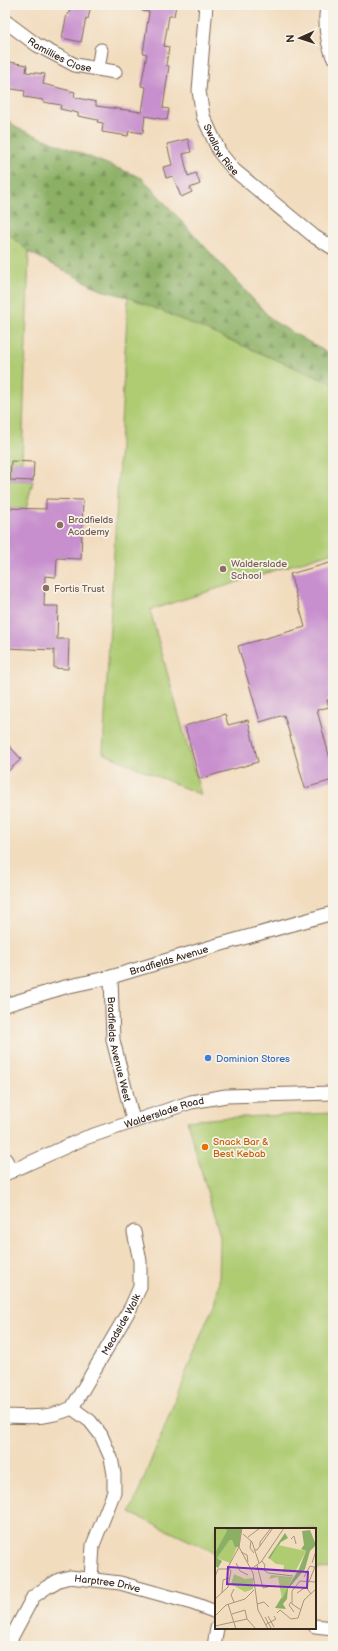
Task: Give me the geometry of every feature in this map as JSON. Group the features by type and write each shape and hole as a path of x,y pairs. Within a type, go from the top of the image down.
{"street":[{"name":"Swallow Rise","path":"206,5 200,91 203,116 220,153 234,170 315,237 333,248"},
{"path":"326,5 325,31 333,56"},
{"name":"Ramillies Close","path":"5,21 37,45 75,65 115,72"},
{"name":"Ramillies Close","path":"98,69 101,50"},
{"name":"Bradfields Avenue","path":"5,1005 111,977 333,913"},
{"name":"Bradfields Avenue West","path":"111,977 113,1040 133,1120"},
{"name":"Walderslade Road","path":"8,1172 85,1138 133,1120 191,1102 226,1096 333,1093"},
{"path":"5,1159 8,1172"},
{"name":"Meadside Walk","path":"72,1408 131,1307 140,1287 140,1260 134,1232"},
{"path":"5,1416 43,1416 57,1414 72,1408 90,1421 101,1435 111,1458 114,1474 114,1492 92,1544 91,1579"},
{"name":"Harptree Drive","path":"7,1646 33,1598 47,1586 59,1580 70,1577 120,1583 192,1603 215,1612"},
{"path":"316,1626 333,1628"},
{"path":"214,1646 217,1629"}],"green space":[{"path":"5,117 17,128 142,178 273,321 333,356 333,384 128,297 101,290 29,252 5,231"},
{"path":"5,231 29,252 22,461 10,462 10,480 33,481 26,509 5,508"},
{"name":"Walderslade School","path":"128,297 333,384 333,552 150,610 201,795 103,753"},
{"path":"333,1113 333,1568 316,1569 316,1528 215,1528 215,1553 130,1513 207,1320 214,1306 219,1284 220,1236 187,1121"}],"building":[{"path":"70,5 91,5 88,19 86,18 81,42 62,38"},
{"path":"143,5 176,5 174,16 169,16 164,46 169,47 166,65 169,66 163,108 169,109 167,120 145,116 143,133 129,131 128,136 102,132 103,123 97,122 98,120 78,116 78,113 60,109 61,105 24,97 25,91 6,88 10,62 27,65 26,72 45,74 43,84 75,92 74,97 96,102 96,106 142,112 146,87 141,86 147,54 143,53 149,12 142,11"},
{"path":"188,139 191,152 183,154 188,176 196,173 200,184 190,188 192,192 181,197 173,176 166,178 163,167 172,165 167,144"},
{"path":"11,461 34,462 33,481 10,480"},
{"path":"46,499 83,500 81,559 57,558 56,577 45,576 44,606 58,606 57,639 69,639 68,669 54,668 54,650 5,648 5,602 8,551 5,551 5,508 46,509"},
{"path":"333,562 333,698 327,700 329,707 317,710 330,759 333,758 333,780 305,788 284,715 260,722 238,646 305,627 290,574"},
{"path":"225,714 228,725 248,720 258,762 199,779 185,726"},
{"path":"5,741 21,759 5,774"}],"place":[{"name":"Bradfields Academy","path":"60,525"},
{"name":"Walderslade School","path":"223,569"},
{"name":"Fortis Trust","path":"46,588"},
{"name":"Dominion Stores","path":"208,1058"},
{"name":"Snack Bar & Best Kebab","path":"205,1147"}]}
